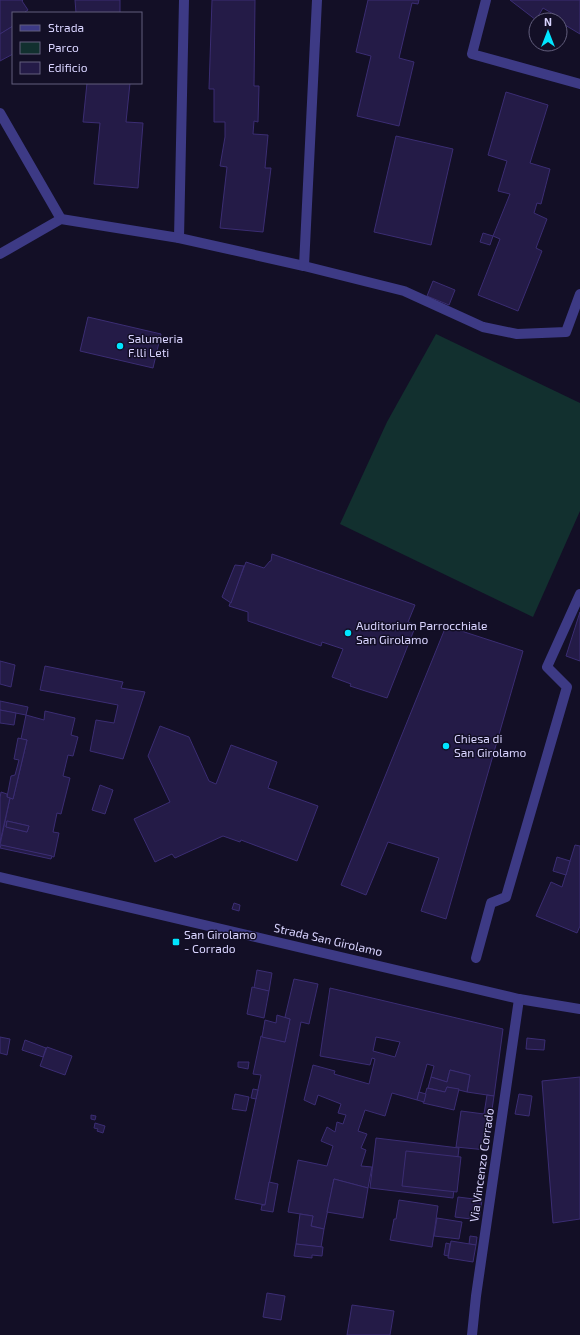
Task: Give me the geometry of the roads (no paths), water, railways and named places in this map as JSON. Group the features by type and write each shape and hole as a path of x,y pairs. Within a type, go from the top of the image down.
{"street":[{"path":"179,238 184,0"},
{"path":"304,266 317,0"},
{"path":"486,0 472,54 580,84"},
{"path":"0,113 61,219"},
{"path":"0,254 61,219 179,238 304,266 404,291 483,327 517,334 566,332 580,294"},
{"path":"476,958 491,903 506,897 567,687 547,667 580,594"},
{"name":"Strada San Girolamo","path":"0,877 519,999 580,1009"},
{"name":"Via Vincenzo Corrado","path":"472,1335 476,1296 519,999"}],"place":[{"name":"Salumeria F.lli Leti","path":"120,346"},
{"name":"Auditorium Parrocchiale San Girolamo","path":"348,633"},
{"name":"Chiesa di San Girolamo","path":"446,746"},
{"name":"San Girolamo - Corrado","path":"176,942"}]}
